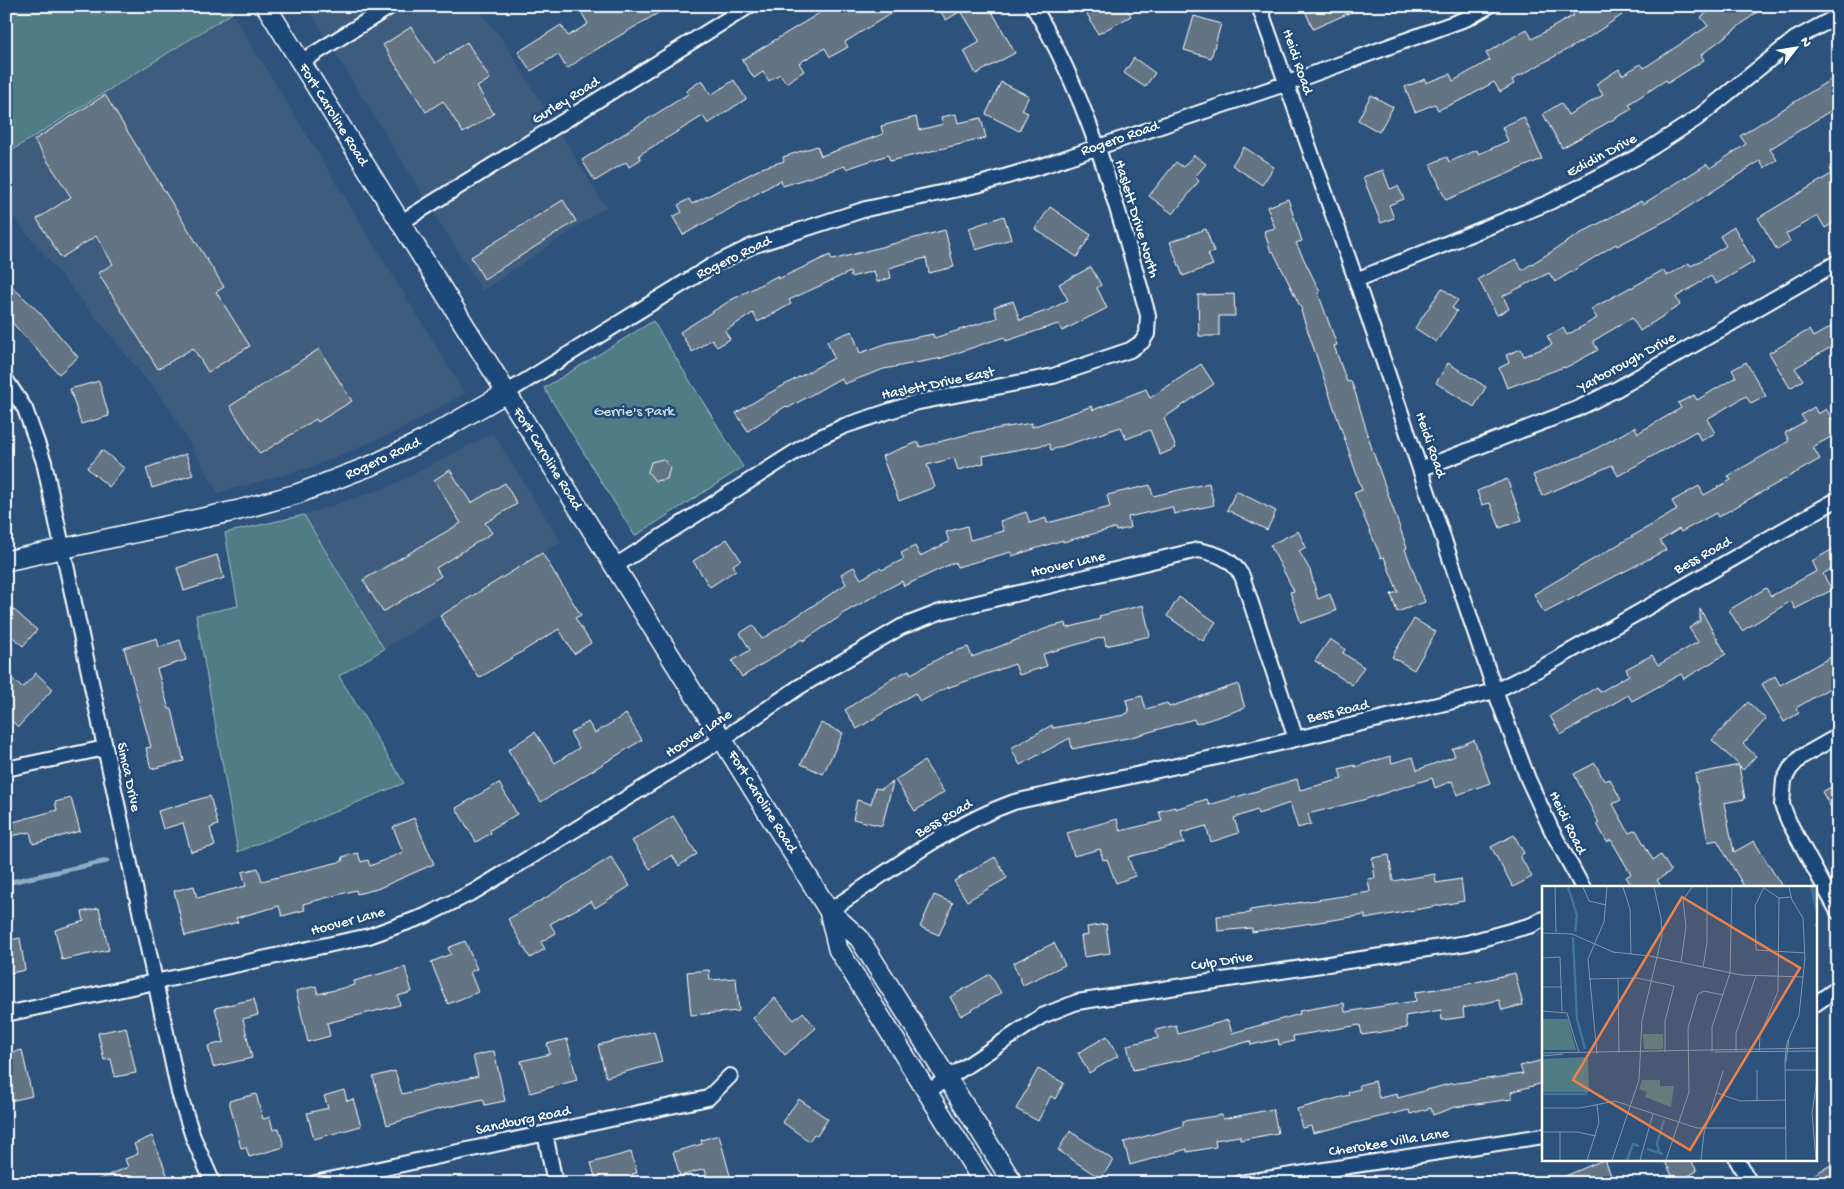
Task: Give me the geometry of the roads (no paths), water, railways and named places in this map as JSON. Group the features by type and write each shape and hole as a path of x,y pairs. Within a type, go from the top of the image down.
{"street":[{"name":"Fort Caroline Road","path":"266,6 829,911 859,938 1013,1183"},
{"path":"300,62 391,6"},
{"name":"Gurley Road","path":"400,223 749,6"},
{"name":"Haslett Drive North","path":"1033,6 1070,79 1096,147 1148,315 1147,334"},
{"name":"Heidi Road","path":"1260,6 1356,280 1495,691 1528,779 1551,829 1582,886"},
{"name":"Rogero Road","path":"6,561 239,510 329,483 375,464 424,440 506,393 713,265 752,246 866,209 976,185 1096,147 1288,83 1468,18 1489,6"},
{"name":"Edidin Drive","path":"1356,280 1550,202 1637,157 1696,119 1795,39 1838,16"},
{"name":"Yarborough Drive","path":"1420,468 1577,409 1617,389 1838,262"},
{"name":"Haslett Drive East","path":"615,566 814,440 844,426 914,403 1053,376 1130,350 1142,342 1147,334"},
{"name":"Simca Drive","path":"6,380 25,410 44,462 179,1093 193,1137 213,1183"},
{"name":"Bess Road","path":"829,911 907,859 997,808 1014,802 1495,691 1539,669 1838,499"},
{"name":"Hoover Lane","path":"6,1014 369,936 425,916 475,892 722,739 799,687 902,627 925,617 1198,550 1223,556 1242,576 1296,738"},
{"path":"1838,736 1801,758 1784,780 1782,805 1789,822 1838,912"},
{"path":"6,769 105,748"},
{"name":"Fort Caroline Road","path":"829,911 838,949 984,1183"},
{"name":"Culp Drive","path":"927,1092 1042,1016 1076,1002 1467,943 1532,925 1542,920"},
{"path":"1816,1003 1838,988"},
{"name":"Sandburg Road","path":"315,1183 708,1098 730,1076"},
{"path":"545,1133 555,1183"},
{"name":"Cherokee Villa Lane","path":"1240,1183 1318,1177 1542,1136"},
{"path":"1739,1162 1750,1183"}],"waterway":[{"path":"6,883 107,861"}],"park label":[{"name":"Gerrie's Park","path":"634,412"}]}
